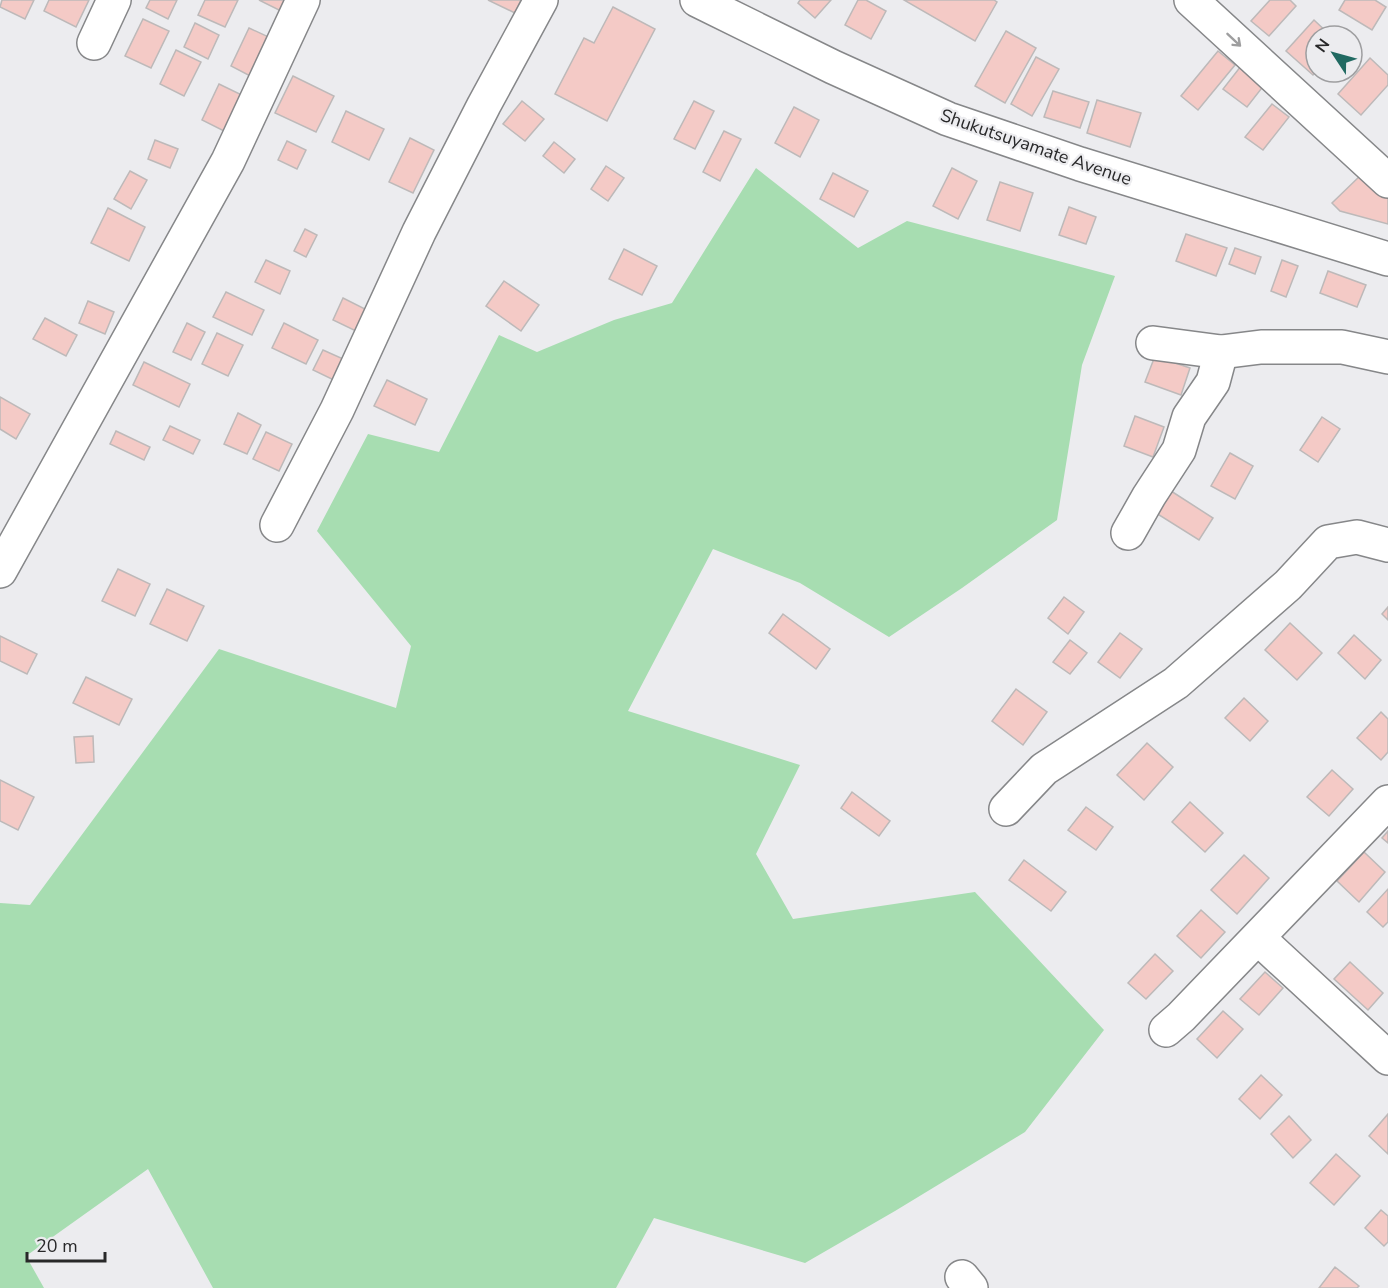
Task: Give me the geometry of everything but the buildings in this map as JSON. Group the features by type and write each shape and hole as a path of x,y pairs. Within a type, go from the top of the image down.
{"street":[{"path":"94,43 114,0"},
{"path":"0,571 228,161 303,0"},
{"path":"277,525 337,410 418,232 540,0"},
{"name":"Shukutsuyamate Avenue","path":"697,0 833,67 948,119 1080,164 1388,259"},
{"path":"1191,0 1388,181"},
{"path":"1153,343 1221,352 1261,347 1342,347 1388,357"},
{"path":"1128,533 1179,450 1189,417 1213,382 1221,352"},
{"path":"1006,809 1044,769 1176,684 1288,585 1329,542 1357,537 1388,545"},
{"path":"1166,1030 1388,802"},
{"path":"1258,938 1388,1059"}],"green space":[{"path":"756,168 858,248 907,221 1115,276 1082,365 1057,520 889,637 800,583 713,549 628,711 800,765 756,854 793,919 975,892 1104,1030 1025,1132 805,1263 654,1218 616,1288 213,1288 148,1169 26,1256 44,1288 0,1288 0,903 30,905 219,649 396,708 411,646 317,531 368,434 439,452 499,335 537,352 614,320 672,303"}]}
